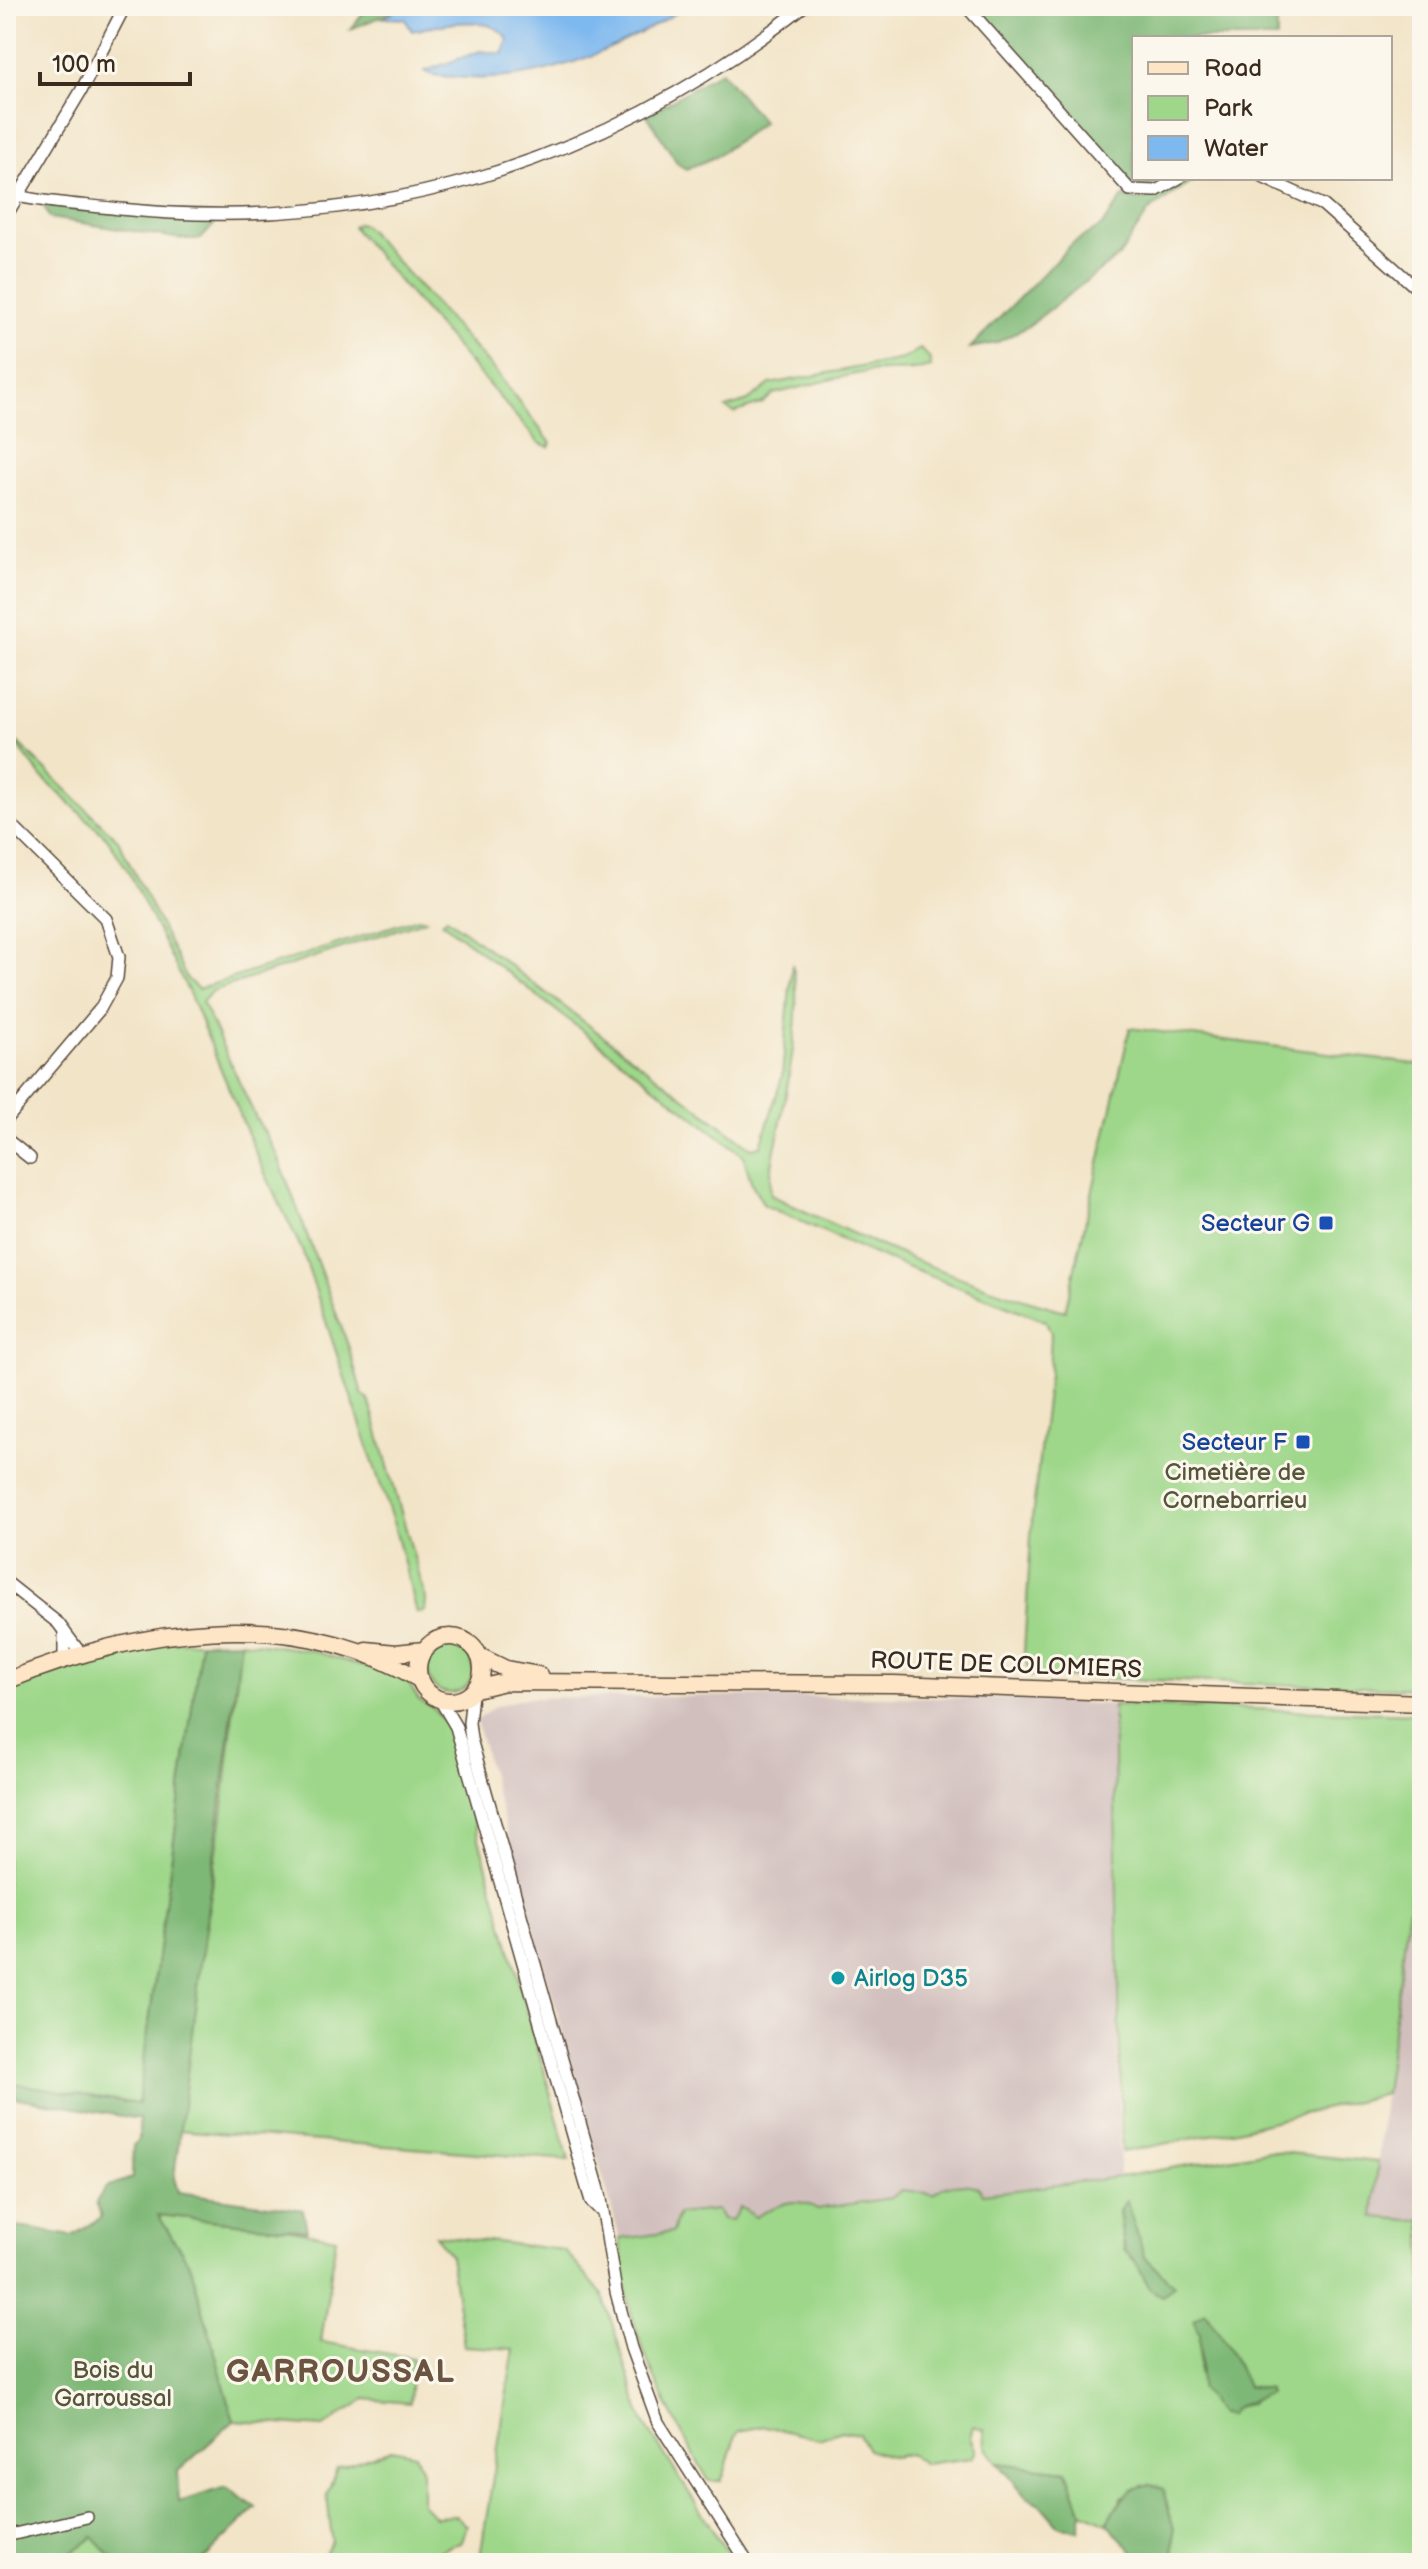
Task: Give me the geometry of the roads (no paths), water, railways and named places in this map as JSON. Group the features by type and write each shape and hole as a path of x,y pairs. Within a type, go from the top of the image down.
{"main road":[{"path":"6,1681 81,1654 157,1635 210,1630 277,1635 340,1647 396,1653 424,1650 443,1638 454,1637 464,1641 479,1656 482,1667 474,1691 459,1700 440,1700 424,1688 419,1679 418,1664 424,1650"},
{"path":"340,1647 419,1679"},
{"name":"ROUTE DE COLOMIERS","path":"479,1656 506,1669 588,1684"},
{"name":"ROUTE DE COLOMIERS","path":"474,1691 505,1682 907,1684 1422,1703"}],"street":[{"path":"6,216 81,91 125,6"},
{"path":"18,196 182,215 243,215 284,214 400,198 451,186 558,152 601,133 730,61 804,6"},
{"path":"966,6 1130,190 1156,191 1175,180"},
{"path":"1268,180 1323,205 1422,293"},
{"path":"6,820 106,919 119,957 117,978 105,1002 6,1120"},
{"path":"6,1139 30,1158"},
{"path":"6,1582 64,1631 81,1654"},
{"path":"64,1631 64,1659"},
{"path":"474,1691 469,1723 471,1739 600,2193 609,2232 616,2292 658,2422 748,2563"},
{"path":"440,1700 456,1727 591,2201 602,2212"},
{"path":"6,2536 87,2517"}],"water":[{"path":"403,6 687,6 633,37 576,61 516,76 485,78 439,76 425,71 480,51 503,54 508,39 500,31 476,23 463,23 412,31 405,19 384,18"}],"place":[{"name":"Secteur G","path":"1326,1223"},
{"name":"Secteur F","path":"1303,1442"},
{"name":"Airlog D35","path":"838,1978"}],"district":[{"name":"GARROUSSAL","path":"341,2372"}],"park label":[{"name":"Cimetière de Cornebarrieu","path":"1235,1486"},
{"name":"Bois du Garroussal","path":"113,2384"}]}
